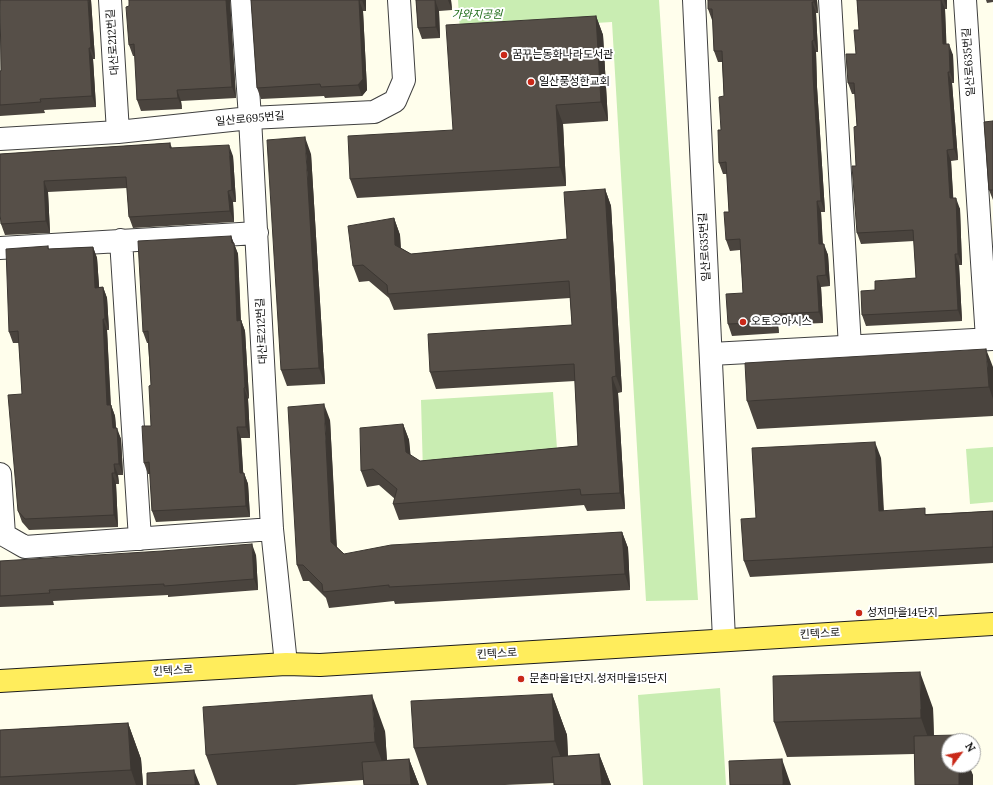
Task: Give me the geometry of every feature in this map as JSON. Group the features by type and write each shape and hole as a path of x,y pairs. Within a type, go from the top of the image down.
{"main road":[{"name":"킨텍스로","path":"0,681 286,664 320,665 724,639 993,624"}],"street":[{"name":"대산로212번길","path":"110,0 118,132"},
{"name":"대산로212번길","path":"242,0 250,118 272,529 286,664"},
{"name":"일산로695번길","path":"0,139 118,132 250,118 374,112 395,101 404,80 400,0"},
{"name":"일산로635번길","path":"694,0 711,354 990,339 966,0"},
{"path":"830,0 850,347"},
{"path":"0,248 256,233"},
{"path":"121,240 140,539"},
{"path":"711,354 724,639"},
{"path":"0,474 4,535 25,547 272,529"}],"green space":[{"name":"가와지공원","path":"458,0 659,0 698,600 646,601 612,22 460,31"},
{"path":"553,392 558,463 423,473 421,400"},
{"path":"993,447 993,502 970,504 966,449"},
{"path":"720,688 726,785 643,785 638,695"}],"building":[{"path":"0,0 88,0 92,96 40,99 41,102 0,105"},
{"path":"129,0 226,0 232,87 177,90 178,98 137,100 134,44 129,45 126,7 129,6"},
{"path":"251,0 359,0 363,79 358,85 321,87 320,84 257,88"},
{"path":"416,0 435,0 436,27 418,28"},
{"path":"708,0 814,0 814,2 812,2 814,40 812,41 813,76 821,201 817,201 819,244 824,244 826,275 817,276 819,312 774,314 775,322 728,324 726,294 743,293 740,239 726,240 724,212 729,212 726,162 719,163 718,130 721,130 719,97 724,96 722,51 714,51 712,9 708,9"},
{"path":"857,0 941,0 943,44 949,44 950,72 948,72 954,149 947,150 950,198 956,198 958,254 955,254 958,310 862,315 861,291 875,290 875,281 916,278 913,230 857,233 852,166 856,166 854,127 857,126 854,83 848,83 846,54 856,54 854,30 859,30"},
{"path":"596,16 601,102 556,105 560,167 350,179 348,136 453,130 446,25"},
{"path":"993,121 993,190 989,190 984,122"},
{"path":"305,137 319,368 281,370 267,140"},
{"path":"170,143 170,148 229,145 232,190 228,191 230,211 129,217 126,177 44,181 46,221 1,224 0,154"},
{"path":"605,189 616,376 612,377 620,493 581,495 580,489 393,504 397,489 373,469 361,471 360,428 403,424 406,452 420,461 578,446 574,364 430,372 428,334 572,325 569,281 388,294 387,285 363,265 353,266 348,226 394,218 395,245 411,254 567,239 564,192"},
{"path":"231,236 232,243 234,243 237,321 241,320 245,387 246,427 237,427 240,473 244,473 246,506 152,511 149,462 144,463 142,426 151,426 149,386 151,385 148,331 143,332 138,241"},
{"path":"48,246 48,249 93,247 95,288 103,287 107,405 111,405 113,428 117,428 119,464 114,464 115,473 112,473 114,515 25,519 18,511 8,395 22,394 18,331 9,332 6,249"},
{"path":"986,349 989,387 747,401 745,363"},
{"path":"324,404 331,542 344,554 391,545 622,532 625,574 389,587 389,585 323,592 322,584 303,565 297,565 288,407"},
{"path":"875,442 879,511 925,508 925,515 993,511 993,547 744,561 741,519 756,518 752,448"},
{"path":"252,544 254,579 164,586 164,584 49,590 50,593 0,596 0,561"},
{"path":"920,672 921,718 774,722 773,676"},
{"path":"552,694 555,741 414,748 411,701"},
{"path":"372,695 375,742 206,755 203,707"},
{"path":"128,723 131,770 0,777 0,730"},
{"path":"941,735 941,773 959,773 959,785 915,785 914,736"},
{"path":"599,754 602,785 554,785 552,757"},
{"path":"409,759 411,785 364,785 362,762"},
{"path":"782,759 783,785 730,785 729,761"},
{"path":"194,770 195,785 147,785 147,773"}],"place":[{"name":"꿈꾸는동화나라도서관","path":"504,55"},
{"name":"일산풍성한교회","path":"531,82"},
{"name":"오토오아시스","path":"743,322"},
{"name":"성저마을14단지","path":"859,613"},
{"name":"문촌마을1단지.성저마을15단지","path":"521,679"}]}
